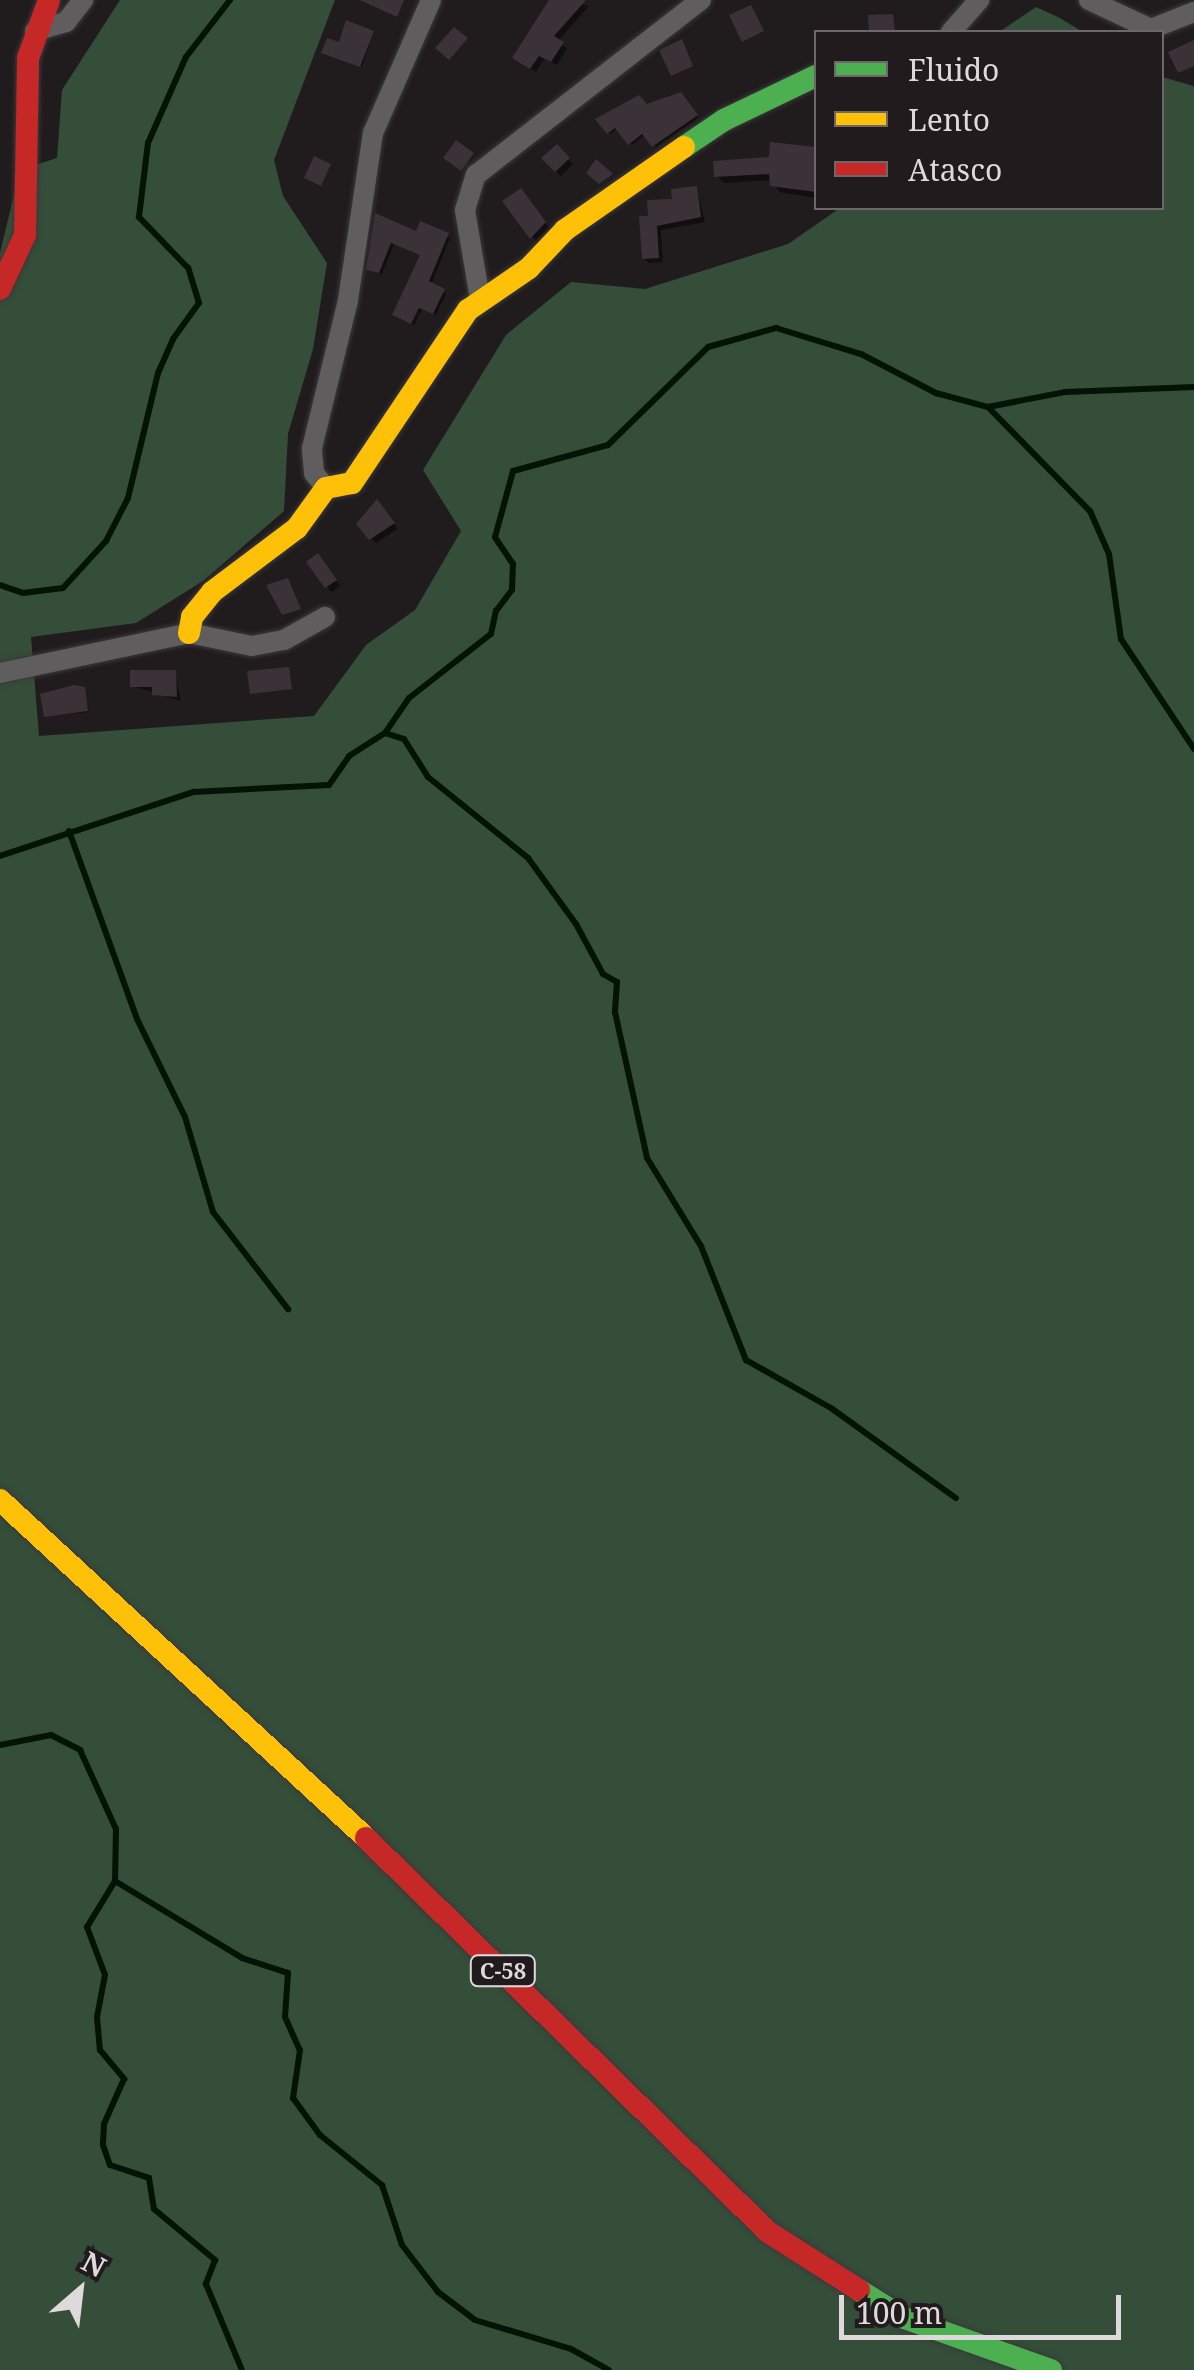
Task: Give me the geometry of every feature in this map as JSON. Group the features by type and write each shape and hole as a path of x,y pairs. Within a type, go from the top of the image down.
{"main road":[{"path":"0,289 25,235 28,58 48,0"},
{"path":"188,633 192,617 212,592 286,539 326,488 352,483 446,337 480,300 516,278 565,230 724,120 814,77"},
{"name":"C-58","path":"0,1500 242,1717 768,2232 904,2318 1051,2370"},
{"name":"C-58","path":"0,1521 300,1794 758,2244 852,2310 992,2370"}],"street":[{"path":"35,31 66,22 83,0"},
{"path":"326,488 314,473 312,448 348,300 373,133 431,0"},
{"path":"480,300 465,210 476,176 701,0"},
{"path":"953,30 980,0"},
{"path":"1088,0 1151,29 1194,12"},
{"path":"0,673 188,633 252,646 284,640 325,617"}],"green space":[{"path":"120,0 335,0 274,160 283,196 327,263 313,349 288,434 284,511 203,581 136,623 31,637 39,736 314,716 366,645 415,610 461,531 423,470 506,335 571,282 645,289 788,244 837,210 1164,210 1164,78 1194,86 1194,2370 0,2370 0,253 20,170 57,158 62,90"},
{"path":"1036,7 1080,30 1002,30"}],"building":[{"path":"360,0 404,0 397,17"},
{"path":"549,0 586,0 554,36 564,42 551,62 539,56 530,69 512,58"},
{"path":"751,5 764,31 742,42 729,15"},
{"path":"893,14 895,30 869,30 868,15"},
{"path":"346,20 374,31 360,67 321,53 327,38 339,42"},
{"path":"454,27 468,38 449,60 435,48"},
{"path":"682,39 693,66 671,76 659,50"},
{"path":"1194,40 1194,66 1178,73 1168,52"},
{"path":"681,92 698,115 652,147 642,134 628,145 615,128 607,134 595,119 639,95 647,104"},
{"path":"456,140 474,153 461,171 443,158"},
{"path":"770,142 814,147 814,192 770,186 769,174 714,177 713,161 769,157"},
{"path":"557,144 570,158 555,172 541,158"},
{"path":"314,156 331,164 321,186 304,178"},
{"path":"596,159 613,174 599,184 586,173"},
{"path":"697,186 701,217 657,226 659,258 642,259 639,216 648,216 647,200 672,199 671,189"},
{"path":"521,188 546,222 530,239 502,201"},
{"path":"375,213 416,231 420,221 449,233 429,281 445,289 433,314 419,308 411,324 392,315 420,255 391,243 379,273 366,270"},
{"path":"377,499 395,523 369,540 356,524"},
{"path":"318,553 337,580 325,588 306,562"},
{"path":"288,578 301,609 282,615 266,585"},
{"path":"289,667 292,689 250,694 247,671"},
{"path":"130,670 176,670 177,697 152,695 152,687 130,687"},
{"path":"74,685 85,687 88,711 44,717 40,694"}],"waterway":[{"path":"0,585 23,593 63,588 106,541 128,498 158,373 173,339 199,303 188,268 139,217 148,143 186,57 230,0"},
{"path":"0,856 194,792 329,785 349,756 385,733 409,698 491,634 496,611 512,590 513,564 495,537 513,471 608,445 708,347 776,328 861,354 936,393 988,407 1090,511 1109,554 1121,639 1194,749"},
{"path":"988,407 1065,392 1194,387"},
{"path":"385,733 404,739 428,777 528,858 576,924 603,974 617,982 615,1012 647,1158 701,1246 746,1360 831,1408 956,1498"},
{"path":"69,831 137,1019 185,1117 213,1212 288,1309"},
{"path":"0,1745 51,1735 80,1750 116,1829 115,1881 242,1958 288,1973 285,2017 300,2050 293,2098 320,2135 382,2185 402,2245 438,2292 475,2320 571,2349 609,2370"},
{"path":"115,1881 87,1927 105,1975 97,2017 100,2050 124,2079 104,2124 103,2145 110,2165 149,2178 154,2209 215,2260 206,2284 242,2370"}],"traffic: fast":[{"path":"684,147 724,120 814,77"},
{"path":"859,2290 904,2318 1051,2370"}],"traffic: slow":[{"path":"189,633 192,617 212,592 297,528 326,488 352,483 468,310 529,268 565,230 684,147"},
{"path":"0,1500 366,1838"}],"traffic: jam":[{"path":"0,289 25,235 28,58 49,0"},
{"path":"366,1838 768,2232 859,2290"}]}
